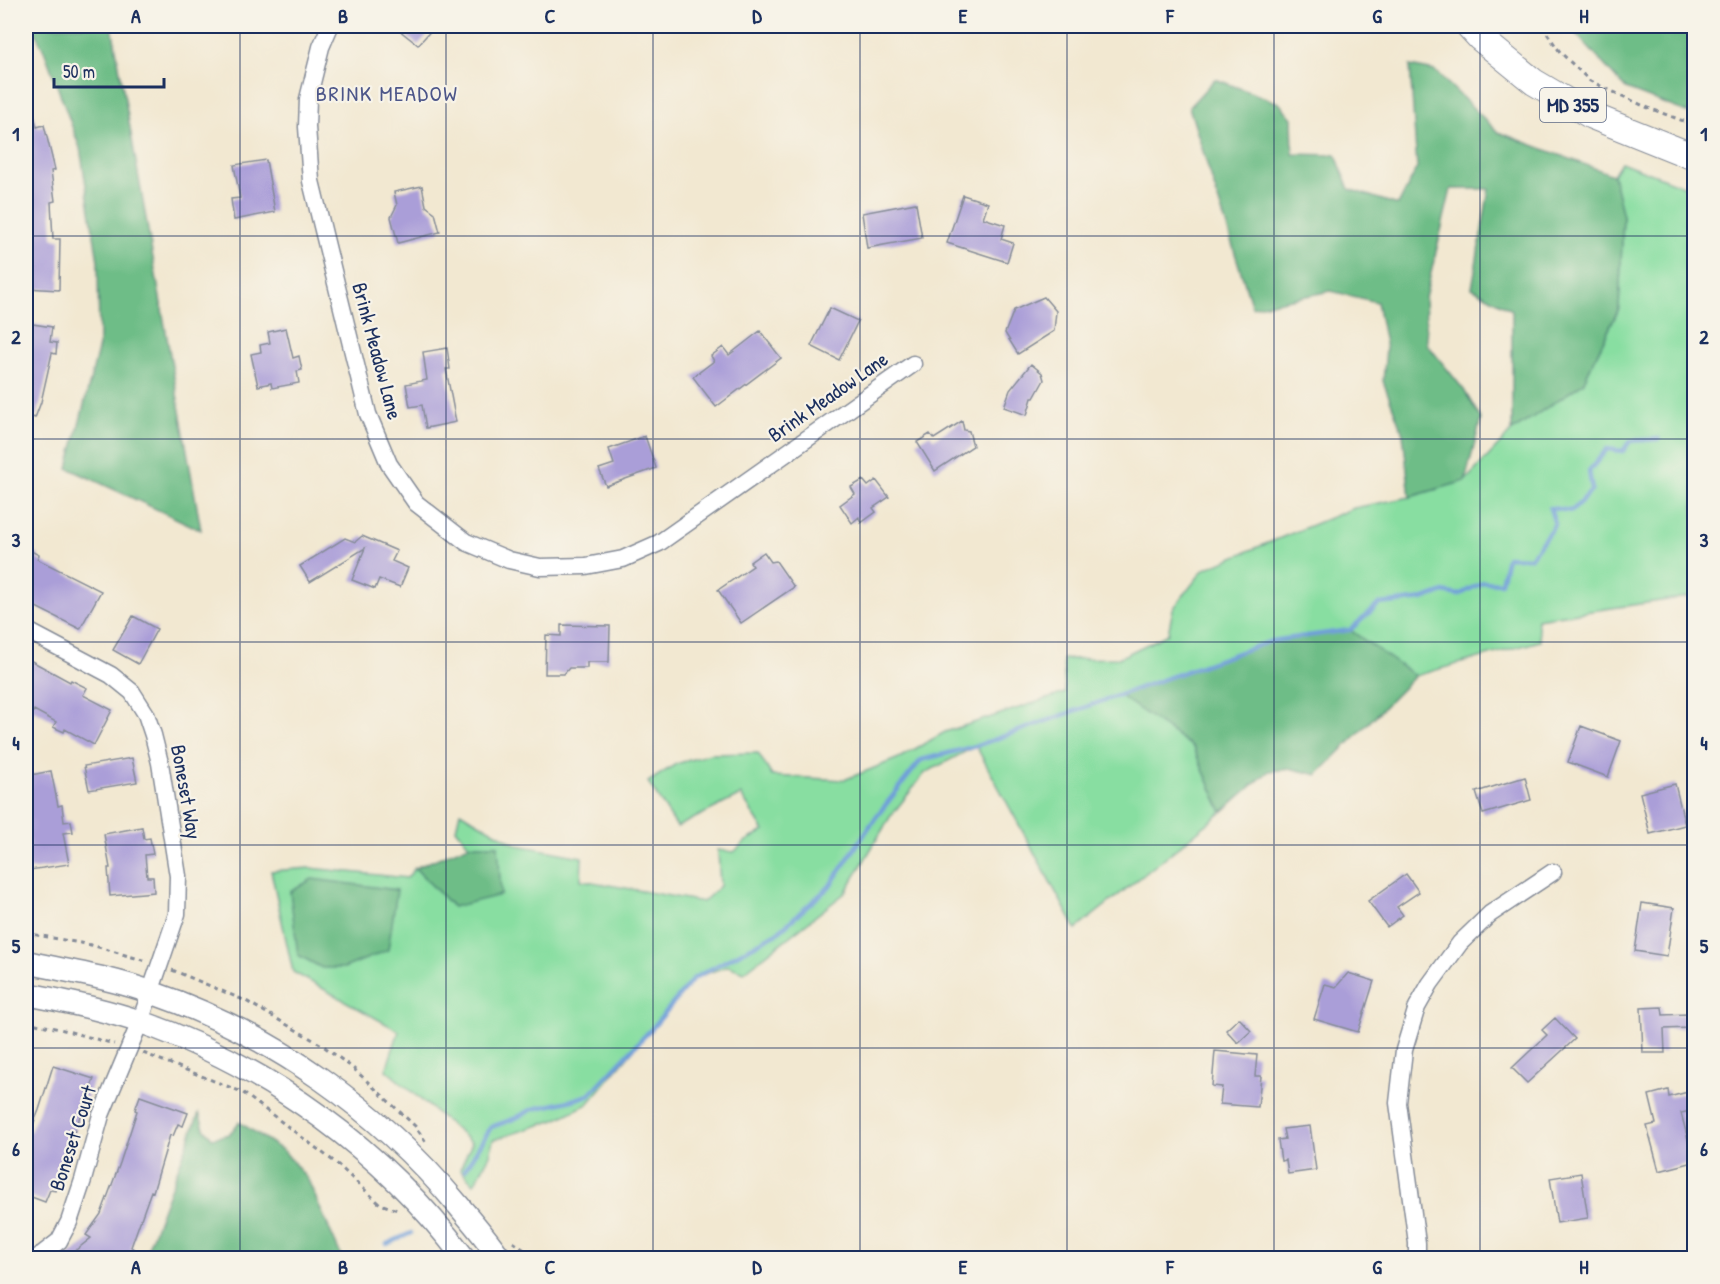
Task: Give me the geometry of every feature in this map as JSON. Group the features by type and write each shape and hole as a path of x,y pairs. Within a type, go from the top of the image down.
{"main road":[{"name":"MD 355","path":"1469,26 1480,38 1534,82 1553,94 1592,116 1695,157"},
{"path":"26,962 101,978 152,992 197,1009 289,1057 322,1079 381,1125 439,1181 500,1258"},
{"path":"26,994 75,1003 141,1022 249,1070 302,1104 354,1142 413,1197 464,1258"}],"street":[{"name":"Brink Meadow Lane","path":"330,26 321,47 308,99 307,127 311,181 368,414 389,464 416,503 466,542 509,560 540,567 586,566 623,559 659,543 913,364"},
{"name":"Boneset Way","path":"26,630 111,675 132,692 146,714 153,735 160,763 178,876 177,914 141,1022"},
{"path":"1417,1258 1417,1243 1398,1103 1404,1050 1418,1007 1430,984 1460,943 1490,914 1552,872"},
{"name":"Boneset Court","path":"37,1258 59,1241 69,1222 101,1115 141,1022"}],"path":[{"path":"1542,26 1560,52 1590,81 1646,107 1695,126"},
{"path":"26,1022 130,1048 242,1092 336,1163 380,1204 405,1212"}],"green space":[{"path":"32,26 112,26 201,530 68,468 99,346 98,261 80,148 45,53"},
{"path":"1569,26 1694,26 1694,115 1626,89"},
{"path":"1410,66 1435,71 1498,132 1613,175 1623,216 1619,308 1583,383 1512,431 1512,310 1472,288 1489,189 1451,189 1425,298 1427,344 1464,390 1481,419 1465,481 1410,497 1403,434 1383,381 1386,349 1377,302 1331,291 1252,307 1189,107 1215,79 1279,103 1292,118 1293,154 1336,155 1349,189 1398,205 1417,168"},
{"path":"1621,162 1694,190 1694,596 1537,619 1540,641 1415,676 1350,630 1120,694 1193,747 1222,812 1076,929 976,746 925,773 890,817 845,893 744,972 728,966 694,978 588,1104 555,1120 493,1140 490,1155 474,1184 460,1169 472,1143 386,1070 399,1031 293,972 271,871 310,868 407,878 415,868 453,907 498,845 469,845 456,829 460,812 517,845 582,857 581,880 703,902 720,886 718,850 734,852 746,841 764,831 741,795 677,827 648,782 676,764 710,754 758,753 772,776 844,780 899,758 945,732 1065,693 1063,659 1119,658 1168,634 1173,609 1204,569 1354,508 1410,497 1465,481 1512,431 1583,383 1619,309 1623,217 1613,175"},
{"path":"1350,630 1415,676 1317,775 1293,769 1269,771 1222,812 1193,747 1119,695 1271,641"},
{"path":"469,845 498,845 501,895 453,907 415,868"},
{"path":"312,879 397,890 388,950 344,968 322,968 298,955 290,892"},
{"path":"199,1113 204,1128 212,1138 230,1134 239,1122 284,1151 308,1180 342,1258 144,1258"}],"building":[{"path":"394,26 435,26 418,45"},
{"path":"29,97 37,127 44,125 55,170 51,171 55,201 51,202 53,239 60,239 59,290 26,288 26,98"},
{"path":"266,160 275,212 234,220 231,199 240,198 234,165"},
{"path":"422,186 426,206 435,213 440,232 398,243 391,217 397,205 394,192"},
{"path":"963,195 988,203 983,218 1005,225 1001,239 1013,243 1007,262 947,243"},
{"path":"916,203 922,238 867,248 862,213"},
{"path":"1044,297 1056,311 1054,331 1018,354 1005,333 1014,310"},
{"path":"830,308 858,321 839,360 811,346"},
{"path":"26,323 52,327 50,342 57,343 56,354 52,353 35,418 26,415"},
{"path":"286,328 293,358 299,356 302,370 297,371 299,383 272,388 271,383 258,386 251,354 261,352 260,345 270,343 268,332"},
{"path":"760,331 781,358 716,407 693,377 714,361 711,356 723,347 729,355"},
{"path":"447,348 450,369 446,369 456,422 426,428 422,405 410,407 406,384 427,380 423,352"},
{"path":"1031,364 1042,373 1044,380 1032,398 1027,415 1004,407 1010,390"},
{"path":"962,421 964,430 969,431 973,446 935,471 917,442 930,434 934,439"},
{"path":"645,436 656,468 606,486 599,469 614,464 609,449"},
{"path":"863,480 868,486 876,480 889,497 873,508 876,512 861,523 859,517 852,523 840,505 855,494 851,487"},
{"path":"362,536 397,551 392,561 408,568 400,587 379,579 375,589 352,580 365,548 310,582 300,566 345,538 355,542"},
{"path":"29,550 39,555 37,559 101,591 80,629 26,602 26,552"},
{"path":"764,552 771,562 776,561 794,587 741,623 718,590 753,566 750,562"},
{"path":"133,616 157,629 138,664 113,650"},
{"path":"561,625 610,626 609,662 587,662 587,668 569,668 564,674 545,674 546,635 561,636"},
{"path":"26,658 70,682 71,680 87,688 83,695 112,710 94,745 65,729 64,732 53,727 56,722 34,710 26,725"},
{"path":"1581,726 1621,741 1608,777 1568,762"},
{"path":"132,758 137,782 89,790 84,766"},
{"path":"51,771 58,806 62,805 64,822 71,821 73,832 63,833 69,864 30,870 26,846 30,846 26,821 26,776"},
{"path":"1525,777 1531,800 1483,814 1476,792"},
{"path":"1675,784 1685,825 1650,834 1640,793"},
{"path":"142,827 144,839 150,838 153,854 145,855 147,877 153,877 154,892 110,896 108,868 110,868 104,834"},
{"path":"1406,874 1419,892 1397,907 1403,915 1387,927 1368,901"},
{"path":"1642,903 1674,908 1667,956 1635,951"},
{"path":"1348,973 1374,981 1358,1032 1314,1019 1325,984 1336,987"},
{"path":"1662,1007 1663,1015 1688,1014 1689,1028 1664,1029 1665,1053 1643,1053 1641,1008"},
{"path":"1239,1018 1251,1031 1238,1043 1226,1030"},
{"path":"1555,1018 1575,1039 1527,1083 1512,1068 1547,1035 1542,1030"},
{"path":"1215,1051 1257,1055 1255,1076 1261,1076 1258,1107 1220,1104 1222,1087 1212,1086"},
{"path":"53,1066 94,1079 69,1146 72,1147 56,1191 50,1190 45,1202 26,1195 26,1130 30,1132"},
{"path":"1668,1090 1669,1097 1695,1090 1695,1110 1681,1113 1694,1162 1659,1171 1647,1126 1656,1124 1649,1095"},
{"path":"140,1096 188,1113 183,1126 178,1124 173,1136 170,1135 153,1192 151,1191 131,1247 137,1251 132,1258 66,1258 91,1238 86,1235 101,1214 120,1163"},
{"path":"1310,1126 1316,1170 1288,1174 1286,1160 1281,1161 1278,1140 1285,1139 1283,1129"},
{"path":"1581,1173 1588,1218 1557,1223 1550,1178"}],"waterway":[{"path":"465,1170 491,1127 533,1109 589,1095 654,1026 694,978 777,933 829,887 876,817 921,760 976,746 1271,641 1350,630 1379,604 1424,599 1443,592 1459,595 1483,582 1501,583 1507,557 1530,558 1555,524 1550,508 1572,511 1592,490 1589,471 1607,449 1623,451 1630,441 1659,439"},
{"path":"387,1244 411,1233"}],"district":[{"name":"BRINK MEADOW","path":"387,93"}]}
